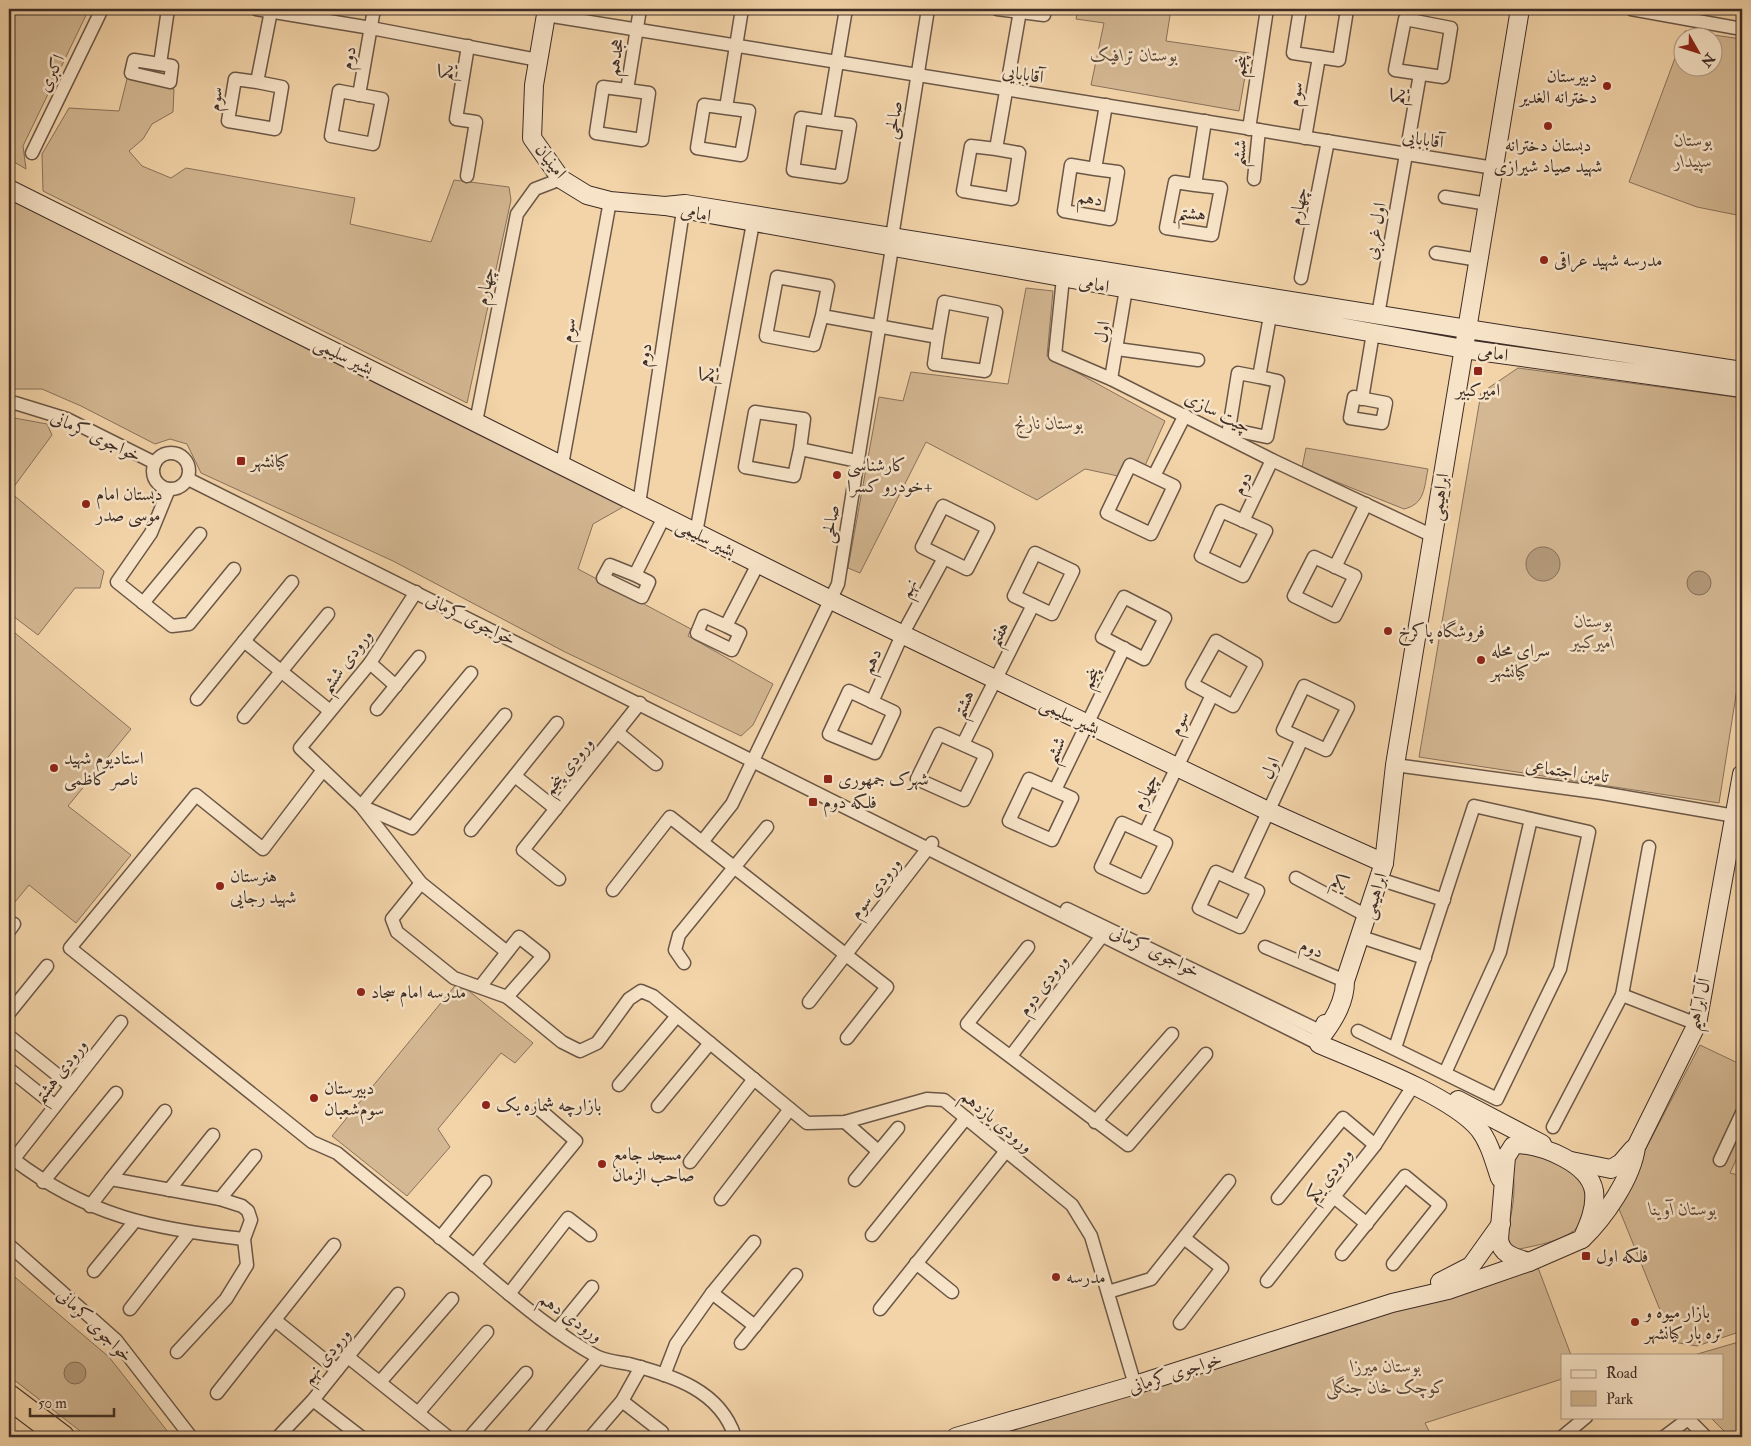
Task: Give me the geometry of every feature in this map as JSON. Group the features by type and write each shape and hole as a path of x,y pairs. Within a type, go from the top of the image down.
{"highway":[{"path":"9,1397 62,1437"}],"main road":[{"name":"ابراهیمی","path":"1322,1038 1326,1016 1337,988 1345,981 1361,937 1381,871 1395,765 1520,9"},
{"name":"امینیان","path":"547,12 534,85 532,138 561,179 587,195 610,201 665,206"},
{"path":"9,185 35,201"},
{"path":"9,189 35,201"},
{"name":"بشیر سلیمی","path":"35,201 830,600 1270,812 1381,871"},
{"name":"امامی","path":"665,206 684,204 892,242 1063,278 1464,349 1742,388"},
{"name":"امامی","path":"665,206 753,223 892,242 1742,371"},
{"path":"1373,333 1378,315"},
{"name":"آل ابراهیم","path":"1582,1239 1596,1226 1634,1161 1636,1147 1697,1024 1742,774"},
{"name":"خواجوی کرمانی","path":"1322,1038 1459,1111 1474,1123 1492,1151 1504,1192"},
{"name":"خواجوی کرمانی","path":"1322,1038 1531,1136 1552,1152"},
{"path":"1529,1262 1515,1258 1502,1249 1499,1239 1506,1157 1513,1146 1525,1144 1552,1152 1571,1161 1611,1169 1621,1163 1636,1147"},
{"path":"1392,1303 1448,1290 1529,1262 1582,1239 1593,1212 1594,1189 1589,1179 1571,1161"},
{"path":"1392,1303 1465,1270 1477,1259 1501,1224"},
{"name":"خواجوی کرمانی","path":"956,1437 1135,1385 1392,1303"}],"street":[{"name":"اکبری","path":"32,153 102,9"},
{"path":"160,64 168,9"},
{"path":"256,9 371,28 538,60"},
{"path":"371,28 374,9"},
{"name":"هجدهم","path":"627,90 640,9"},
{"path":"726,108 742,9"},
{"path":"827,122 846,9"},
{"name":"صالحی","path":"702,842 732,804 838,584 928,9"},
{"path":"998,9 1044,15 1045,9"},
{"name":"پنجم","path":"1254,129 1267,9"},
{"path":"1300,9 1293,53 1339,60 1347,10 1341,9"},
{"path":"1630,9 1742,29"},
{"path":"257,82 271,11"},
{"path":"996,149 1020,11"},
{"name":"آقابابایی","path":"547,12 736,46 1494,168"},
{"path":"1405,19 1451,28 1443,77 1420,74 1396,70 1405,19"},
{"name":"دوم","path":"359,95 371,28"},
{"name":"یکم","path":"467,176 476,122 456,119 468,46"},
{"name":"سوم","path":"1305,138 1319,56"},
{"name":"یکم","path":"1405,154 1420,74"},
{"name":"سوم","path":"235,79 257,82 282,87 274,129 228,121 235,79"},
{"name":"هجدهم","path":"603,87 627,90 649,92 642,140 596,134 603,87"},
{"path":"339,91 359,95 382,99 372,144 331,136 339,91"},
{"path":"704,105 726,108 749,111 741,154 696,148 704,105"},
{"name":"دهم","path":"1095,168 1106,105"},
{"path":"801,118 827,122 850,125 841,177 793,170 801,118"},
{"name":"هشتم","path":"1195,185 1205,122"},
{"name":"ششم","path":"1254,129 1254,179"},
{"name":"چهارم","path":"1301,278 1328,142"},
{"path":"971,146 996,149 1019,153 1012,199 963,191 971,146"},
{"name":"اول غربی","path":"1378,315 1405,154"},
{"name":"دهم","path":"1071,165 1095,168 1118,172 1110,219 1064,212 1071,165"},
{"name":"چهارم","path":"476,422 518,214 535,189 561,179"},
{"name":"هشتم","path":"1175,182 1195,185 1221,188 1212,235 1166,228 1175,182"},
{"path":"1445,197 1488,204"},
{"name":"سوم","path":"562,466 610,201"},
{"name":"دوم","path":"639,504 683,211"},
{"name":"یکم","path":"696,533 753,223"},
{"path":"1436,253 1479,260"},
{"path":"777,277 828,286 822,316 814,345 766,336 777,277"},
{"name":"چیت سازی","path":"1063,278 1055,354 1111,379 1272,460 1433,536"},
{"name":"اول","path":"1111,379 1126,289"},
{"path":"944,302 996,312 985,371 934,364 938,337 944,302"},
{"path":"822,316 938,337"},
{"path":"1259,377 1270,316"},
{"path":"1362,399 1373,333"},
{"path":"1117,349 1198,360"},
{"path":"1238,373 1259,377 1278,381 1268,437 1229,429 1238,373"},
{"name":"خواجوی کرمانی","path":"9,404 15,403 67,419 155,463"},
{"path":"755,412 804,419 800,449 794,476 745,467 755,412"},
{"path":"1154,476 1185,415"},
{"path":"800,449 857,461"},
{"path":"179,454 187,462 188,479 180,487 169,489 158,484 155,480 153,469 155,463 162,455 179,454"},
{"name":"دوم","path":"1243,520 1272,460"},
{"path":"1130,465 1154,476 1174,486 1151,534 1107,514 1130,465"},
{"name":"خواجوی کرمانی","path":"188,479 754,759 790,774 1102,936 1322,1038"},
{"path":"169,489 151,533 117,582 172,626 189,624 234,569"},
{"path":"1335,567 1366,504"},
{"path":"943,506 988,528 967,569 944,558 922,547 943,506"},
{"path":"1221,510 1243,520 1266,531 1243,576 1201,556 1221,510"},
{"path":"635,576 664,517"},
{"path":"143,603 200,534"},
{"path":"1035,553 1073,571 1052,614 1033,605 1014,596 1035,553"},
{"path":"1314,557 1335,567 1354,576 1335,616 1294,596 1314,557"},
{"name":"نهم","path":"902,635 944,558"},
{"path":"726,626 758,564"},
{"path":"197,699 292,582"},
{"name":"ورودی ششم","path":"322,770 300,748 370,663 416,592"},
{"path":"1124,597 1165,618 1144,659 1124,648 1102,637 1124,597"},
{"name":"هفتم","path":"994,679 1033,605"},
{"path":"244,717 328,614"},
{"name":"دهم","path":"872,702 902,635"},
{"path":"244,640 330,711"},
{"path":"1216,641 1256,664 1234,706 1212,695 1192,684 1216,641"},
{"name":"پنجم","path":"1087,724 1124,648"},
{"path":"377,709 419,657"},
{"path":"370,663 396,686"},
{"path":"362,806 471,674"},
{"name":"هشتم","path":"963,744 994,679"},
{"path":"1304,686 1348,707 1326,750 1302,739 1283,730 1304,686"},
{"path":"849,691 872,702 894,712 875,753 829,734 849,691"},
{"name":"سوم","path":"1177,767 1212,695"},
{"name":"ورودی پنجم","path":"559,879 523,850 640,703"},
{"path":"362,806 412,828 505,715"},
{"path":"471,830 557,723"},
{"name":"ششم","path":"1055,790 1087,724"},
{"path":"617,732 656,764"},
{"path":"939,734 963,744 986,756 964,800 917,779 939,734"},
{"name":"اول","path":"1270,812 1302,739"},
{"name":"تامین اجتماعی","path":"1395,765 1602,793 1734,816"},
{"name":"چهارم","path":"1145,833 1177,767"},
{"path":"322,770 362,806 421,883 507,952"},
{"name":"ورودی دهم","path":"322,770 263,849 196,795 70,948 312,1142 337,1153 474,1266 557,1330 598,1358 641,1367 687,1384 719,1406 730,1422 735,1437"},
{"path":"515,776 556,809"},
{"path":"1029,779 1055,790 1072,798 1052,840 1009,821 1029,779"},
{"path":"1358,1031 1498,1099 1560,969 1589,832 1474,806 1395,1048"},
{"path":"1236,881 1270,812"},
{"path":"613,890 670,817 887,987 847,1038"},
{"path":"1445,1073 1500,952 1532,819"},
{"path":"1122,823 1145,833 1166,842 1144,887 1100,867 1122,823"},
{"path":"684,964 675,950 679,935 767,827"},
{"name":"خواجوی کرمانی","path":"929,846 1322,1038"},
{"name":"ورودی سوم","path":"810,1002 929,846"},
{"path":"1553,1127 1622,995 1649,848"},
{"path":"1381,871 1444,900"},
{"path":"1216,872 1236,881 1258,891 1240,927 1198,908 1216,872"},
{"name":"یکم","path":"1296,878 1367,916"},
{"path":"421,883 392,919 397,932 454,978 507,997 543,956 519,938 480,987"},
{"name":"ورودی دوم","path":"1011,1056 1102,936"},
{"path":"1361,937 1425,958"},
{"path":"1028,947 968,1024 1095,1122 1128,1145 1206,1054"},
{"name":"دوم","path":"1265,947 1345,981"},
{"path":"9,1013 46,966"},
{"name":"ورودی یازدهم","path":"507,997 562,1042 580,1051 597,1043 629,999 641,991 653,996 807,1123 845,1122 927,1099 944,1100 1072,1205 1091,1236 1135,1385"},
{"path":"1622,995 1697,1024"},
{"path":"619,1086 677,1016"},
{"name":"ورودی هشتم","path":"11,1162 121,1022"},
{"path":"1095,1122 1172,1034"},
{"path":"9,1036 71,1086"},
{"path":"658,1106 710,1043"},
{"path":"9,1068 55,1106"},
{"path":"690,1162 754,1079"},
{"name":"ورودی یکم","path":"1267,1281 1375,1145 1412,1086"},
{"path":"43,1182 116,1093"},
{"path":"474,1266 576,1141 539,1109"},
{"path":"721,1200 790,1109"},
{"path":"90,1206 166,1111"},
{"path":"1720,1160 1742,1113"},
{"path":"872,1235 966,1118"},
{"path":"1278,1198 1343,1118 1375,1145"},
{"path":"845,1122 878,1151"},
{"path":"855,1180 898,1128"},
{"path":"168,1190 213,1135"},
{"path":"880,1309 1006,1151"},
{"path":"220,1199 255,1156"},
{"path":"11,1162 43,1182 90,1206 135,1221 189,1233 244,1239"},
{"path":"1342,1254 1405,1176 1440,1205 1394,1264"},
{"path":"110,1180 220,1199 242,1206 248,1211 251,1220 244,1239 247,1266 226,1299 177,1352"},
{"path":"1108,1292 1151,1279 1229,1181"},
{"path":"440,1238 485,1182"},
{"path":"1334,1197 1367,1224"},
{"path":"509,1294 568,1218 590,1235"},
{"path":"94,1271 135,1221"},
{"path":"130,1310 189,1233"},
{"path":"1180,1323 1222,1268 1184,1238"},
{"path":"664,1375 676,1344 712,1293 754,1242"},
{"name":"خواجوی کرمانی","path":"9,1245 116,1340 191,1437"},
{"path":"217,1393 334,1245"},
{"path":"916,1263 952,1292"},
{"path":"741,1344 796,1275"},
{"path":"557,1330 592,1287"},
{"path":"712,1293 755,1326"},
{"name":"ورودی نهم","path":"278,1437 313,1400 398,1294"},
{"path":"380,1382 452,1299"},
{"path":"275,1320 337,1370"},
{"path":"418,1413 487,1332"},
{"path":"348,1357 448,1437"},
{"path":"532,1437 598,1358"},
{"path":"591,1437 622,1402 641,1367"},
{"path":"470,1437 526,1373"},
{"path":"313,1400 345,1432 361,1437"},
{"path":"622,1402 662,1432 658,1437"},
{"path":"1562,1437 1585,1418"},
{"path":"1664,1437 1688,1419 1706,1437"}],"green space":[{"path":"9,9 89,9 23,146 26,169 9,159"},
{"name":"بوستان ترافیک","path":"1078,9 1171,9 1166,41 1249,53 1239,111 1091,85 1104,23 1076,19"},
{"name":"بوستان سپیدار","path":"1724,36 1742,39 1742,216 1697,207 1629,182 1674,61 1674,78 1724,78"},
{"path":"128,75 174,89 173,112 152,124 143,139 129,151 142,166 171,178 186,168 355,198 350,224 431,242 454,180 509,187 511,200 467,403 43,191 42,154 69,108 119,111"},
{"path":"9,197 623,507 593,524 578,569 691,629 688,636 773,684 753,725 741,736 565,652 393,561 201,473 187,444 170,439 155,444 81,406 42,389 9,389"},
{"name":"بوستان نارنج","path":"1026,288 1053,291 1047,356 1165,421 1144,468 1118,476 1085,469 1037,500 926,442 860,573 848,568 879,397 903,401 911,372 1008,384"},
{"name":"بوستان امیرکبیر","path":"1518,368 1742,398 1742,657 1719,803 1419,757 1481,393"},
{"path":"9,417 47,424 52,435 10,492 104,571 100,588 75,588 38,635 9,613"},
{"path":"1306,448 1428,469 1424,489 1416,503 1404,509 1302,468"},
{"name":"استادیوم شهید ناصر کاظمی","path":"9,628 131,729 68,806 131,855 76,923 29,885 9,909"},
{"path":"458,982 533,1043 515,1063 501,1053 438,1129 450,1147 407,1196 332,1136"},
{"name":"بوستان آوینا","path":"1700,1045 1742,1065 1742,1147 1730,1173 1742,1176 1742,1331 1697,1346 1673,1342 1617,1204"},
{"path":"1523,1148 1569,1169 1577,1176 1583,1186 1586,1197 1582,1219 1571,1233 1554,1241 1512,1251 1504,1240 1510,1220 1514,1189 1510,1159"},
{"name":"بوستان میرزا کوچک خان جنگلی","path":"1537,1265 1571,1354 1561,1354 1561,1379 1425,1423 1432,1437 975,1437"},
{"path":"9,1272 109,1357 172,1437 88,1437 9,1376"},
{"path":"1742,1341 1742,1437 1730,1437 1711,1418 1724,1418 1724,1354 1697,1354"}],"shaded area":[{"path":"1543,547 1555,552 1560,564 1555,576 1543,581 1531,576 1526,564 1531,552"},
{"path":"1699,571 1707,575 1711,583 1707,591 1699,595 1691,591 1687,583 1691,575"},
{"path":"71,1362 79,1362 86,1369 86,1377 79,1384 71,1384 64,1377 64,1369"}],"place":[{"name":"دبیرستان دخترانه الغدیر","path":"1607,86"},
{"name":"دبستان دخترانه شهید صیاد شیرازی","path":"1548,126"},
{"name":"مدرسه شهید عراقی","path":"1544,260"},
{"name":"امیرکبیر","path":"1478,371"},
{"name":"کیانشهر","path":"241,461"},
{"name":"کارشناسی خودرو کسرا+","path":"837,475"},
{"name":"دبستان امام موسی صدر","path":"86,504"},
{"name":"فروشگاه پاکرخ","path":"1388,631"},
{"name":"سرای محله کیانشهر","path":"1481,660"},
{"name":"استادیوم شهید ناصر کاظمی","path":"54,768"},
{"name":"شهرک جمهوری","path":"828,779"},
{"name":"فلکه دوم","path":"813,802"},
{"name":"هنرستان شهید رجایی","path":"220,886"},
{"name":"مدرسه امام سجاد","path":"361,992"},
{"name":"دبیرستان سوم‌شعبان","path":"314,1098"},
{"name":"بازارچه شماره یک","path":"486,1105"},
{"name":"مسجد جامع صاحب الزمان","path":"602,1164"},
{"name":"فلکه اول","path":"1586,1256"},
{"name":"مدرسه","path":"1056,1277"},
{"name":"بازار میوه و تره بار کیانشهر","path":"1635,1322"}]}
